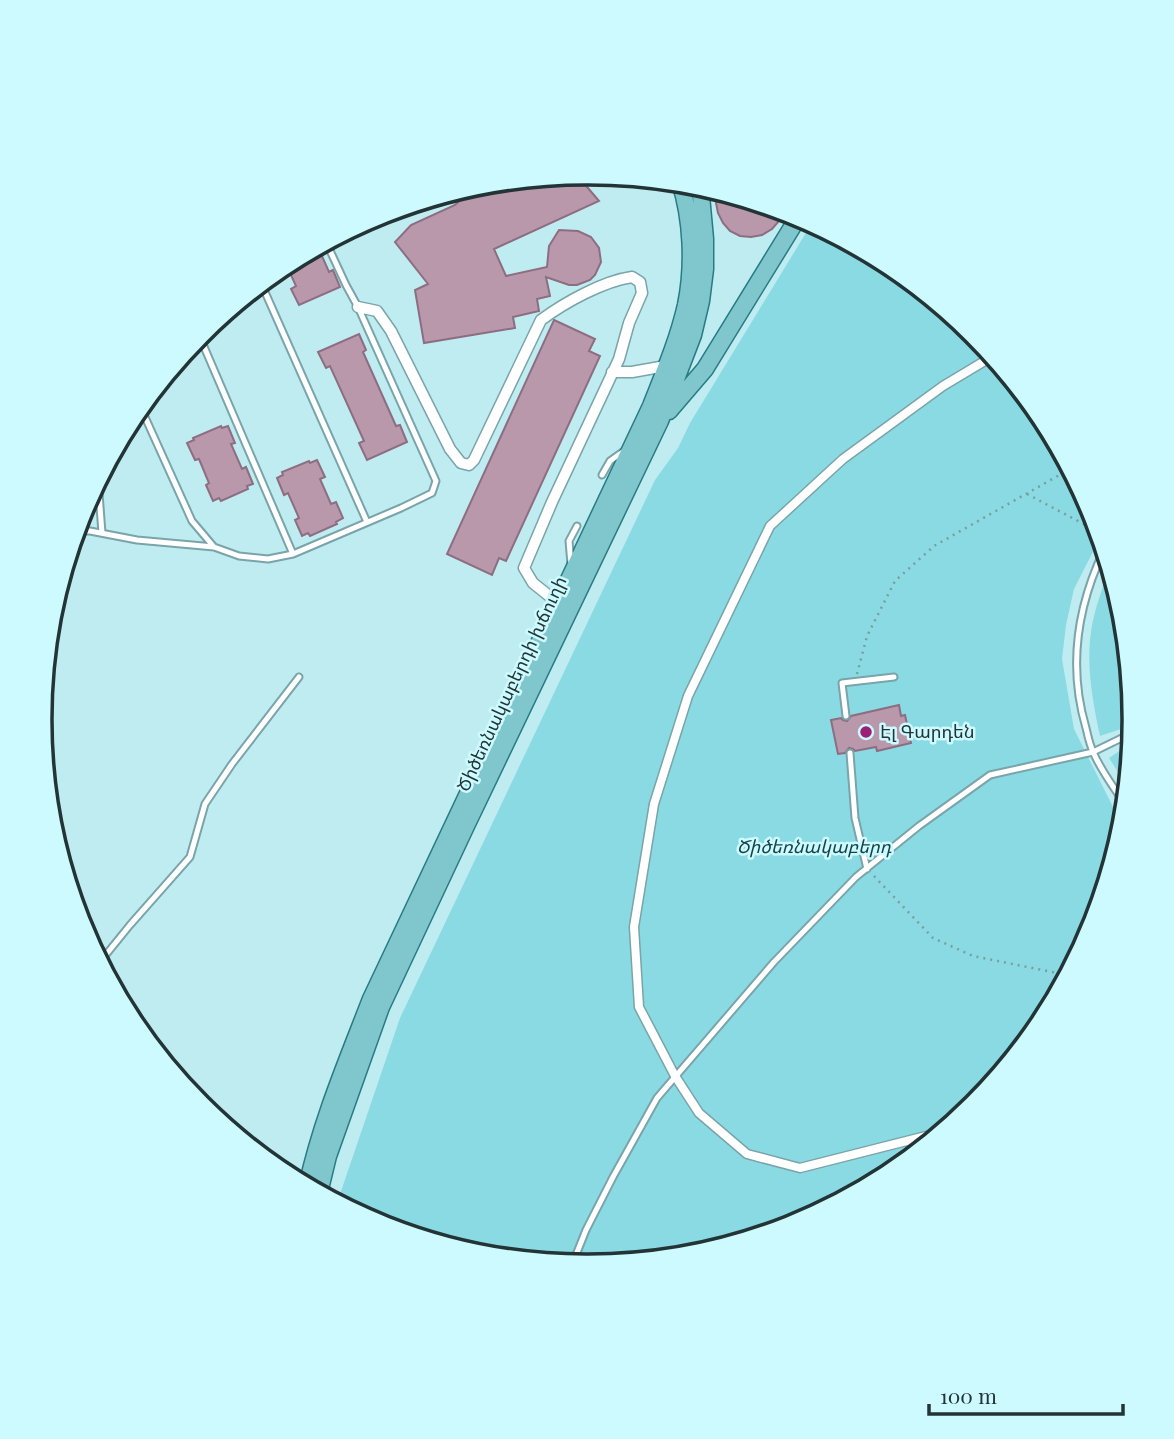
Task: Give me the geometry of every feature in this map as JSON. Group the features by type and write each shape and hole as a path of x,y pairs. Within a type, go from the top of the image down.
{"main road":[{"name":"Ծիծեռնակաբերդի խճուղի","path":"309,1176 341,1078 371,999 651,406 675,345 686,303 690,271 688,220 683,194"},
{"name":"Ծիծեռնակաբերդի խճուղի","path":"321,1183 328,1156 381,1007 660,421 693,335 701,301 705,270 702,198"},
{"path":"660,421 705,369 793,226"}],"street":[{"path":"358,307 377,311 391,331 450,449 461,463 469,465 474,460 541,320 616,279 632,277 639,282 642,293 629,323 619,359 524,568 533,583 558,603"},
{"path":"919,1138 800,1168 747,1154 699,1113 675,1076 639,1007 634,927 654,804 688,696 769,526 843,459 943,386 984,362"},
{"path":"612,372 660,367"}],"lane":[{"path":"87,531 136,540 214,547 239,556 268,559 293,554 432,493 436,481 330,251"},
{"path":"265,293 367,522"},
{"path":"204,347 293,554"},
{"path":"146,419 192,521 214,547"},
{"path":"602,475 610,461 632,446"},
{"path":"100,501 102,533"},
{"path":"572,574 569,541 577,526"},
{"path":"1098,565 1088,591 1079,630 1076,670 1080,709 1093,752 1117,791"},
{"path":"107,954 190,857 205,804 299,677"},
{"path":"846,716 842,683 894,677"},
{"path":"577,1254 586,1230 657,1098 774,962 856,877 990,775 1093,752 1121,738"},
{"path":"850,753 855,818 867,869"}],"path":[{"path":"856,681 867,636 895,581 934,546 1061,474"},
{"path":"1027,494 1084,524"},
{"path":"867,869 933,938 973,956 1057,973"}],"green space":[{"name":"Ծիծեռնակաբերդ","path":"806,232 854,257 912,295 989,367 1011,394 1050,452 1081,515 1094,550 1074,589 1062,659 1074,729 1114,808 1093,891 1081,924 1050,987 1011,1045 989,1072 912,1144 884,1164 823,1199 759,1226 725,1236 691,1244 622,1253 552,1253 517,1249 483,1244 415,1226 340,1193 400,1018 655,480 678,448 690,423"},
{"path":"1104,585 1117,650 1122,720 1121,729 1100,736 1089,658 1096,608"},
{"path":"1120,750 1118,773 1109,758"}],"building":[{"path":"585,185 599,201 494,249 506,276 547,267 549,246 559,230 578,231 591,237 599,248 601,262 590,280 577,285 546,277 550,296 537,299 539,311 513,317 515,328 424,343 415,290 428,284 395,242 411,225 460,200 483,195 552,186"},
{"path":"716,203 725,203 779,221 762,235 740,236 730,231 723,223"},
{"path":"322,256 329,272 333,270 340,287 299,305 291,289 296,286 291,275"},
{"path":"554,320 595,339 589,351 600,356 506,561 499,558 492,575 447,554"},
{"path":"359,334 366,350 363,352 396,426 400,425 407,442 367,460 359,443 364,441 330,366 326,368 318,352"},
{"path":"221,426 228,426 235,443 231,444 242,469 246,467 253,484 221,501 219,498 213,501 199,459 195,460 187,443"},
{"path":"317,460 325,477 320,479 331,504 336,502 343,518 336,522 337,524 310,536 308,533 302,536 295,520 299,518 288,493 284,495 277,478 283,475 282,472"},
{"path":"899,705 901,716 905,715 911,743 877,751 876,747 855,751 849,748 845,753 838,754 831,720 841,718 847,721 851,716"}],"place":[{"name":"Էլ Գարդեն","path":"866,732"}]}
